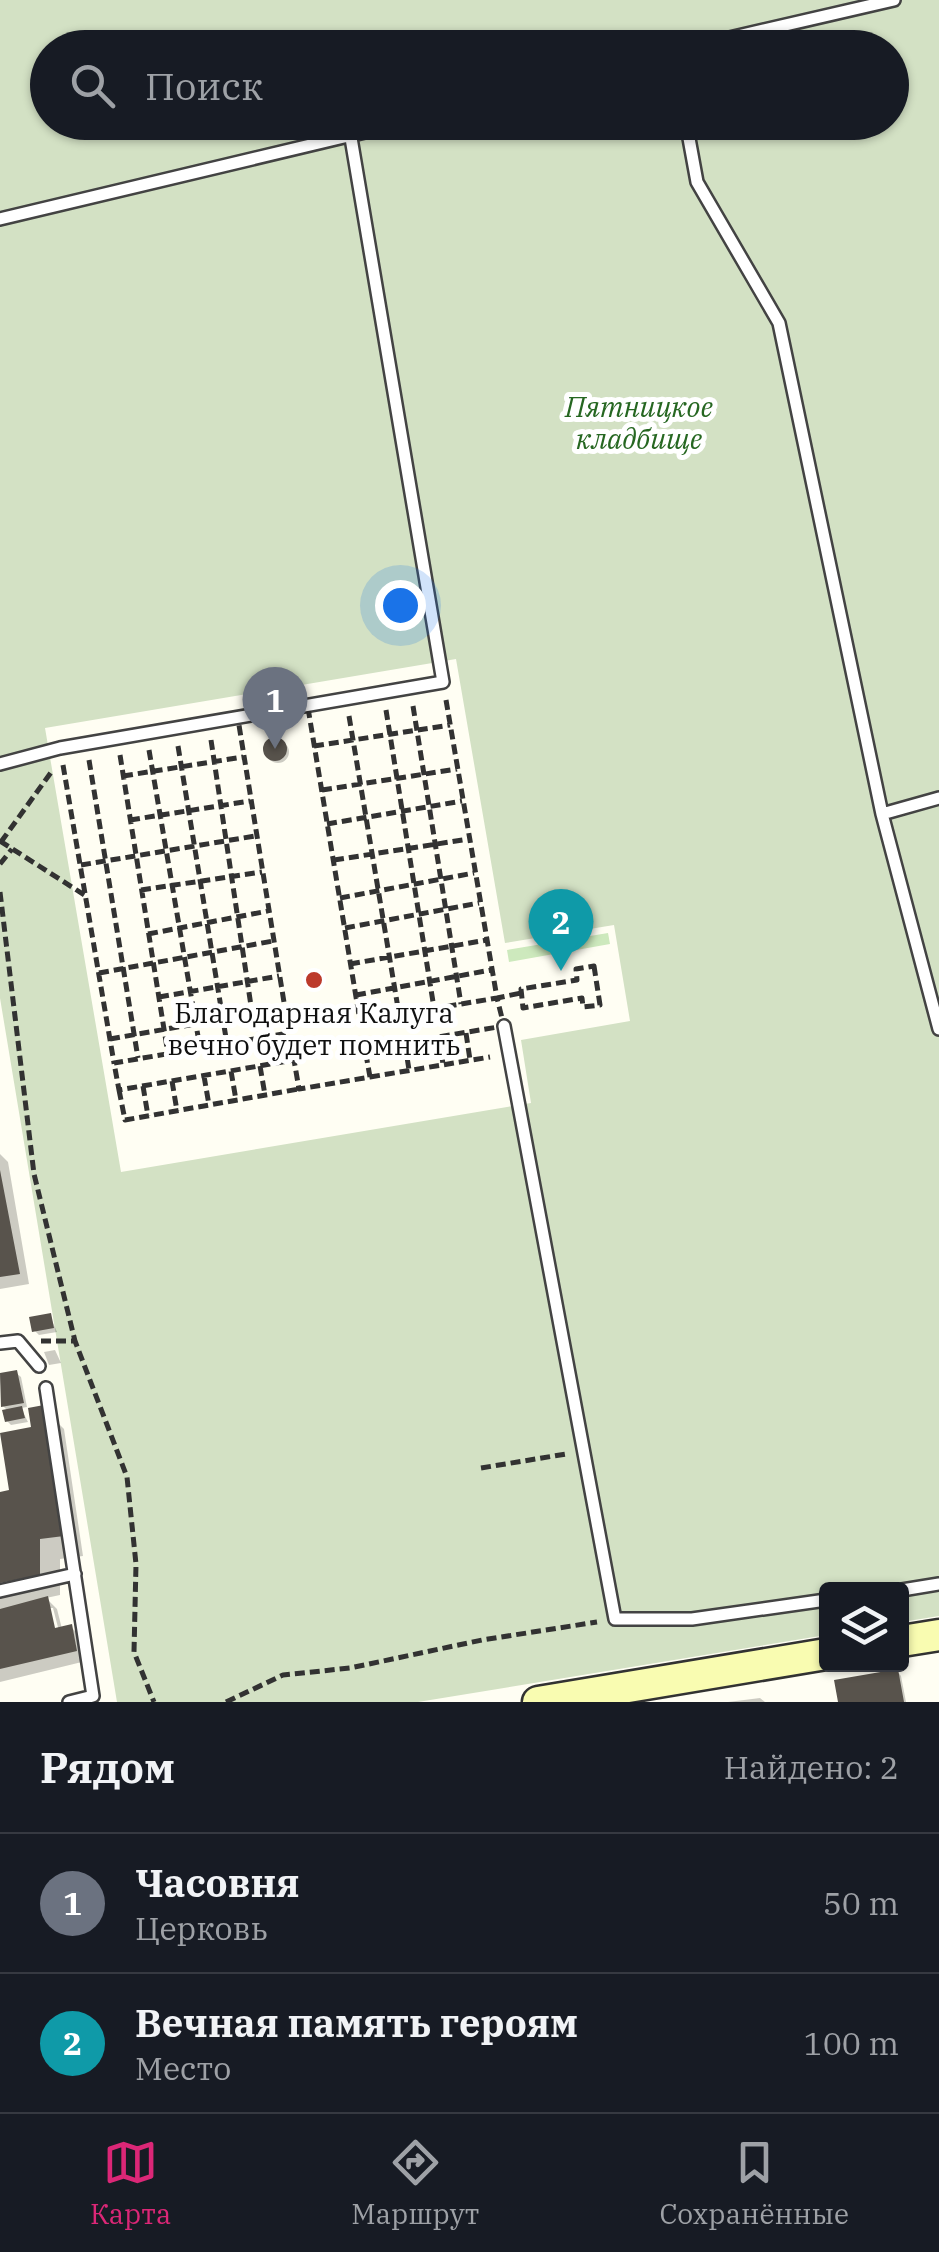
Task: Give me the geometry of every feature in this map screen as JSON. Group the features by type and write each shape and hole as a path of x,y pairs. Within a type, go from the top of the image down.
{"street":[{"path":"909,1640 939,1635"},
{"path":"538,1702 819,1655"}],"lane":[{"path":"764,30 894,0"},
{"path":"0,219 342,140"},
{"path":"0,764 86,743 443,682 351,140"},
{"path":"689,140 696,182 779,323 882,814 939,1029"},
{"path":"882,814 939,798"},
{"path":"504,1026 615,1619 692,1619 819,1601"},
{"path":"0,1342 18,1341 39,1366"},
{"path":"46,1388 93,1696 69,1702"},
{"path":"0,1591 75,1574"},
{"path":"909,1589 939,1584"}],"path":[{"path":"370,1077 365,1050 504,1026 443,682"},
{"path":"410,688 461,1004"},
{"path":"383,693 434,1008"},
{"path":"346,699 400,1014"},
{"path":"114,1063 290,1033 238,719 308,708 360,1021 522,993"},
{"path":"209,722 256,1039"},
{"path":"314,746 450,725"},
{"path":"175,728 226,1044"},
{"path":"146,733 200,1048"},
{"path":"117,738 168,1054"},
{"path":"86,743 138,1058"},
{"path":"86,896 1,841 62,756 81,866 114,1063 124,1120 510,1053"},
{"path":"123,776 243,757"},
{"path":"322,790 458,768"},
{"path":"130,820 250,801"},
{"path":"327,824 463,801"},
{"path":"81,866 256,836"},
{"path":"334,860 470,839"},
{"path":"0,864 12,849"},
{"path":"141,890 262,872"},
{"path":"340,898 476,872"},
{"path":"0,892 34,1174 75,1341 126,1478 136,1564 134,1652 154,1702"},
{"path":"344,928 481,903"},
{"path":"148,934 269,911"},
{"path":"350,964 487,940"},
{"path":"99,973 274,941"},
{"path":"594,966 600,1005 584,1008 582,998 524,1008 522,993 521,989 578,980 576,969 594,966"},
{"path":"356,995 492,970"},
{"path":"159,997 280,976"},
{"path":"110,1039 285,1008"},
{"path":"466,1033 470,1060"},
{"path":"439,1037 443,1064"},
{"path":"404,1043 409,1070"},
{"path":"119,1090 294,1060 299,1089"},
{"path":"260,1066 264,1095"},
{"path":"231,1071 236,1100"},
{"path":"204,1076 210,1105"},
{"path":"172,1081 177,1111"},
{"path":"143,1086 148,1116"},
{"path":"18,1341 75,1341"},
{"path":"482,1468 584,1451"},
{"path":"226,1702 283,1675 350,1668 482,1640 615,1619"}],"green space":[{"name":"Пятницкое кладбище","path":"0,0 939,0 939,1616 909,1621 909,1582 819,1582 819,1636 418,1702 117,1702 0,998","holes":["456,659 505,943 614,925 630,1021 521,1040 531,1103 121,1172 45,728"]},
{"path":"608,933 610,944 509,962 507,950"}],"building":[{"path":"275,737 287,749 275,761 263,749"},
{"path":"0,1170 20,1274 0,1277"},
{"path":"51,1313 54,1328 32,1332 29,1317"},
{"path":"17,1370 24,1403 1,1407 0,1373"},
{"path":"44,1405 64,1536 40,1539 40,1575 0,1583 0,1492 9,1490 0,1433 31,1427 28,1408"},
{"path":"22,1406 25,1418 5,1422 2,1410"},
{"path":"48,1596 55,1628 72,1624 77,1651 0,1669 0,1609"},
{"path":"899,1672 904,1702 838,1702 834,1680"}],"place":[{"name":"Часовня","path":"275,749"},
{"name":"Вечная память героям","path":"561,971"},
{"name":"Благодарная Калуга вечно будет помнить","path":"314,980"}]}
